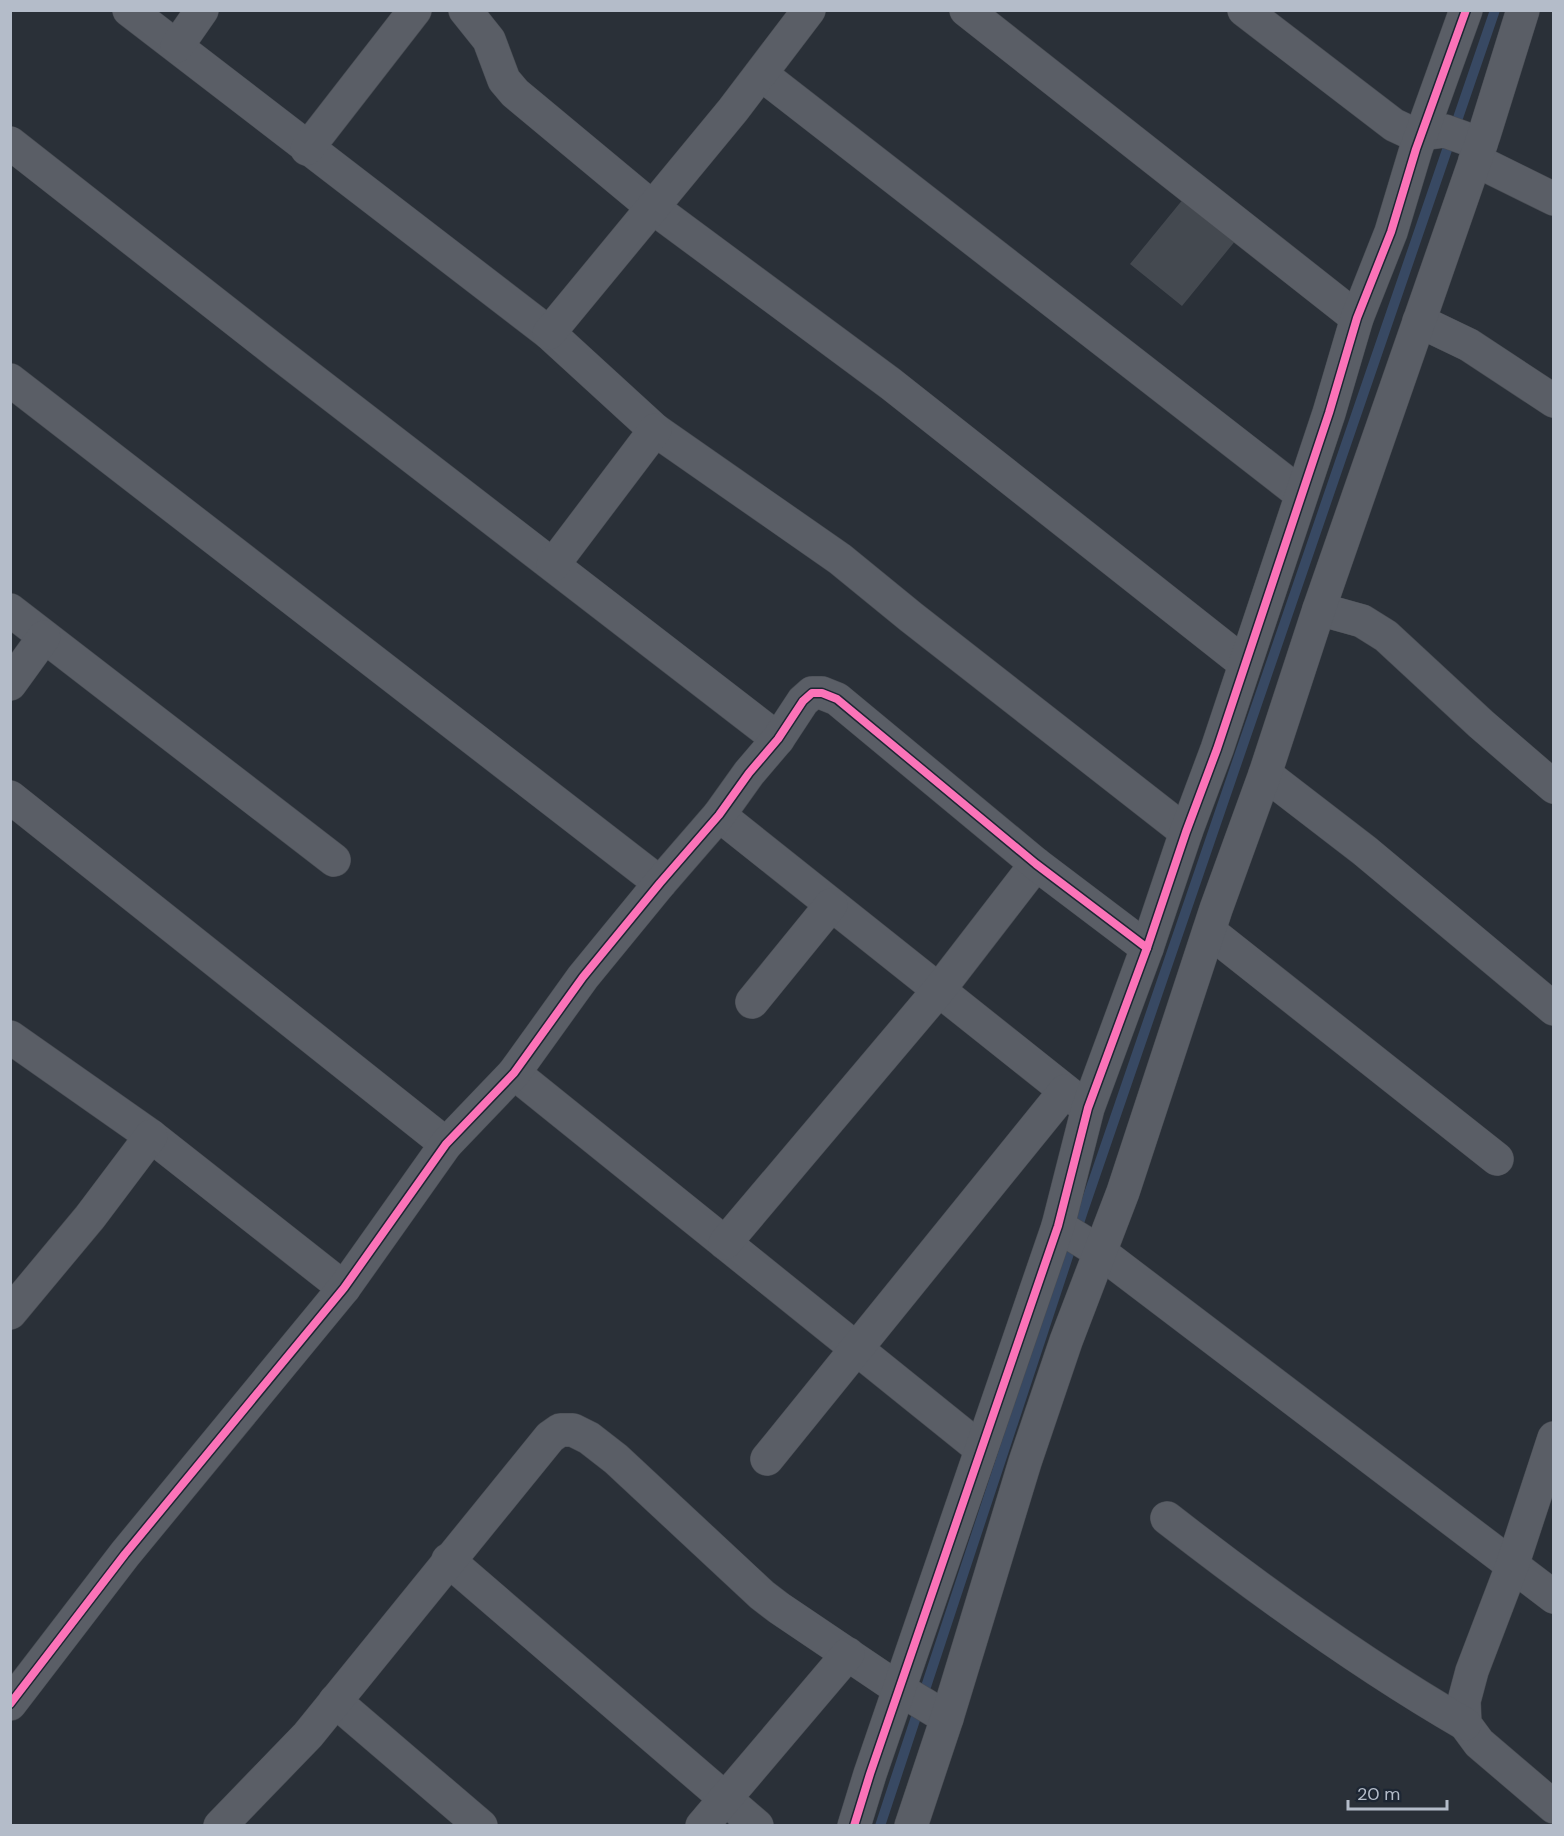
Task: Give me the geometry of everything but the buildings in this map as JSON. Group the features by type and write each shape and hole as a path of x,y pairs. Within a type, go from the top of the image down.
{"street":[{"path":"129,10 549,333 655,430 840,559 1185,832"},
{"path":"177,46 202,10"},
{"path":"308,149 415,10"},
{"path":"465,10 489,40 510,88 652,207 891,384 1244,663"},
{"path":"549,333 761,74 810,10"},
{"path":"966,10 1357,318"},
{"path":"1244,10 1387,120 1409,132 1457,141 1554,199"},
{"path":"911,1826 923,1703 981,1449 1078,1238 1123,1192 1209,931 1265,774 1319,609 1419,321 1457,141 1466,10"},
{"path":"1457,141 1523,10"},
{"path":"761,74 1301,494"},
{"path":"767,1459 856,1348 1076,1099 1147,948 1185,832 1217,749 1329,413 1357,318 1391,232 1416,149 1457,141"},
{"path":"10,143 778,739"},
{"path":"1419,321 1469,345 1554,401"},
{"path":"10,380 660,884"},
{"path":"554,565 655,430"},
{"path":"1319,609 1362,621 1386,636 1481,724 1554,787"},
{"path":"10,610 334,860"},
{"path":"10,684 44,637"},
{"path":"10,1704 125,1554 344,1288 446,1144 514,1073 583,977 719,815 749,773 778,739 803,701 812,693 822,693 837,699 1036,864 1147,948"},
{"path":"1265,774 1365,851 1554,1009"},
{"path":"10,798 446,1144"},
{"path":"719,815 1076,1099"},
{"path":"725,1243 938,991 1036,864"},
{"path":"752,1002 831,905"},
{"path":"1209,931 1497,1159"},
{"path":"10,1037 151,1136 344,1288"},
{"path":"514,1073 981,1449"},
{"path":"854,1826 923,1703 1025,1462 1078,1238 1076,1099"},
{"path":"10,1313 90,1217 151,1136"},
{"path":"1078,1238 1554,1597"},
{"path":"220,1826 308,1736 448,1560 550,1437 560,1430 573,1430 589,1438 616,1459 762,1595 923,1703"},
{"path":"1465,1724 1464,1701 1472,1671 1512,1566 1554,1438"},
{"path":"1167,1518 1226,1564 1358,1658 1404,1689 1465,1724 1479,1743 1554,1807"},
{"path":"448,1560 757,1826"},
{"path":"702,1826 848,1654"},
{"path":"334,1701 481,1826"}],"waterway":[{"path":"880,1826 1083,1211 1495,10"}],"cycle path":[{"path":"854,1826 1058,1226 1088,1108 1217,749 1329,413 1357,318 1391,232 1416,149 1466,10"},
{"path":"10,1704 125,1554 344,1288 446,1144 514,1073 583,977 719,815 749,773 778,739 803,701 812,693 822,693 837,699 1036,864 1147,948"}]}
